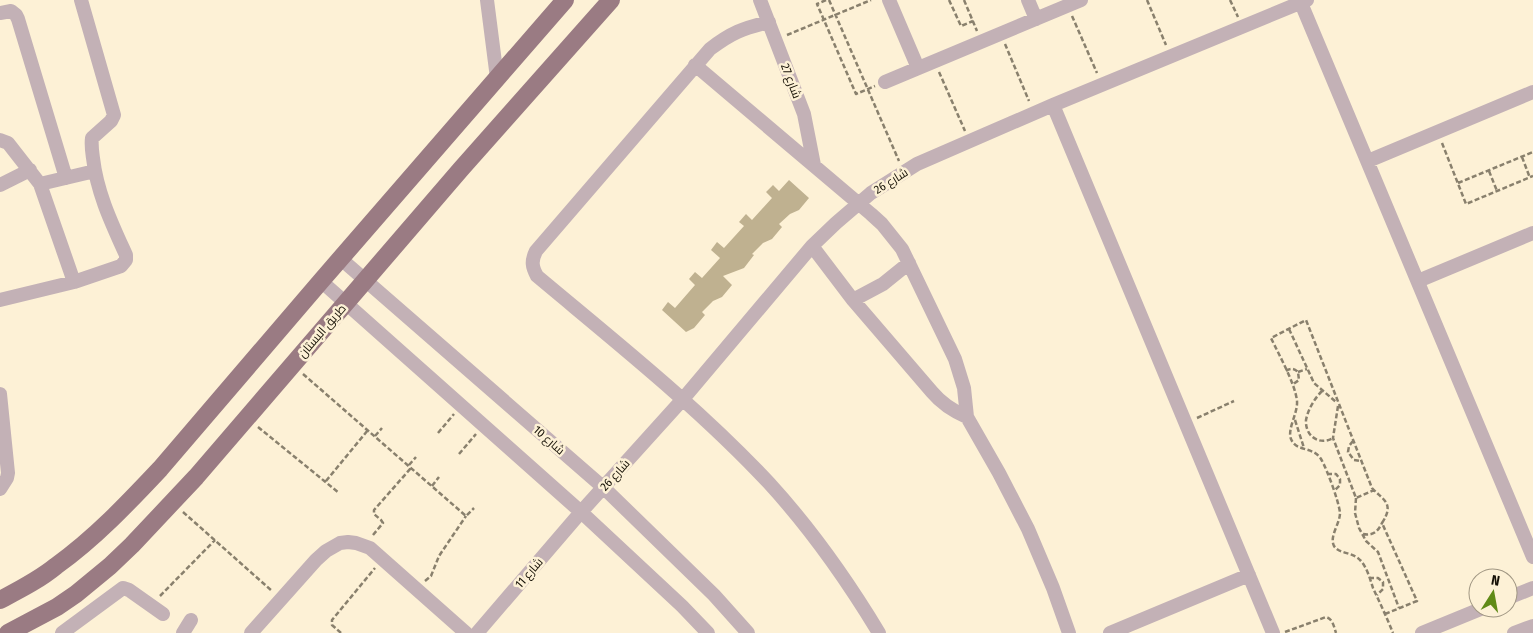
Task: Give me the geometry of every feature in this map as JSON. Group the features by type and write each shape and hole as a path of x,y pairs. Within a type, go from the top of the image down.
{"main road":[{"path":"0,600 34,581 62,562 95,534 135,495 566,0"},
{"name":"طريق البستان","path":"8,633 57,607 76,594 110,566 172,502 293,365 461,169 611,0"}],"street":[{"path":"0,300 74,282 121,266 126,260 104,205 95,171 92,138 111,121 114,113 81,0"},
{"path":"487,0 497,78"},
{"name":"شارع 27","path":"760,0 804,114 814,165"},
{"path":"889,0 918,68"},
{"path":"1028,0 1036,19"},
{"path":"885,82 1081,0"},
{"path":"1304,1 1368,161 1533,557"},
{"name":"شارع 26","path":"581,512 683,399 812,246 871,193 904,172 969,141 1304,1"},
{"path":"0,14 10,11 18,19 66,178"},
{"path":"769,22 747,27 728,36 710,49 536,251 532,264 537,276 683,399 770,484 804,524 841,574 879,633"},
{"path":"695,65 859,203 893,236 909,263 955,358 964,388 967,418 999,473 1028,529 1053,588 1069,633"},
{"path":"1368,161 1533,92"},
{"path":"1053,105 1273,633"},
{"path":"0,140 8,144 40,184 74,282"},
{"path":"0,185 30,170"},
{"path":"40,184 95,171"},
{"path":"1418,281 1533,233"},
{"path":"812,246 853,300 942,403 954,412 967,418"},
{"name":"شارع 10","path":"341,259 604,488 714,595 748,633"},
{"path":"853,300 883,284 909,263"},
{"path":"321,281 581,512 682,606 708,633"},
{"path":"0,394 8,473 0,489"},
{"name":"شارع 11","path":"477,633 581,512"},
{"path":"251,633 316,560 332,546 348,542 370,548 466,633"},
{"path":"1110,633 1249,575"},
{"path":"62,633 120,588 127,588 163,614"},
{"path":"1518,594 1533,588"},
{"path":"1422,633 1468,614"},
{"path":"182,633 191,620"},
{"path":"1514,633 1533,626"}],"path":[{"path":"885,82 868,89 856,94 817,4 828,0 836,15 868,89 904,172"},
{"path":"776,40 871,0"},
{"path":"950,0 961,26 973,21"},
{"path":"964,0 982,41"},
{"path":"1147,0 1171,56"},
{"path":"1230,0 1242,27"},
{"path":"1068,6 1102,85"},
{"path":"1000,34 1035,113"},
{"path":"934,62 969,141"},
{"path":"1438,132 1466,204 1532,177 1522,157"},
{"path":"1458,183 1533,152"},
{"path":"1489,171 1497,191"},
{"path":"1363,534 1372,534 1380,528 1387,511 1387,505 1380,494 1374,490 1306,320 1271,338 1297,401 1290,430 1291,439 1297,447 1312,451 1321,460 1339,505 1340,514 1333,536 1334,544 1339,551 1354,555 1360,560 1393,633"},
{"path":"1289,329 1314,383 1338,403"},
{"path":"293,365 466,516"},
{"path":"1286,371 1294,369 1298,372 1307,369"},
{"path":"1292,385 1299,380 1298,372"},
{"path":"1322,391 1309,410 1306,422 1307,428 1310,434 1318,440 1329,441 1333,438"},
{"path":"1186,423 1234,401"},
{"path":"1338,403 1333,438 1356,498 1355,513 1359,528 1366,541 1378,552 1399,608"},
{"path":"438,433 461,405"},
{"path":"247,418 339,493"},
{"path":"1294,419 1304,449"},
{"path":"459,454 484,426"},
{"path":"375,436 382,428"},
{"path":"326,482 368,430"},
{"path":"1353,441 1348,446 1348,452 1354,460 1361,460"},
{"path":"364,545 383,523 374,513 374,510 410,467 416,457"},
{"path":"1327,474 1336,474 1340,479"},
{"path":"1334,491 1338,488 1340,479 1347,475"},
{"path":"432,486 439,477"},
{"path":"1356,498 1374,490"},
{"path":"172,502 281,600"},
{"path":"417,589 431,576 439,556 466,516 474,508"},
{"path":"1382,523 1416,601 1385,614"},
{"path":"151,605 215,540"},
{"path":"341,633 332,625 332,620 383,559"},
{"path":"1369,578 1378,578 1383,582"},
{"path":"1383,582 1388,580"},
{"path":"1377,595 1383,589 1383,582"},
{"path":"1282,633 1326,617 1331,619 1336,633"}],"building":[{"path":"789,180 809,198 799,210 790,214 779,224 782,227 772,239 763,243 752,254 754,255 744,268 723,276 732,285 722,297 713,301 702,312 705,315 694,328 686,332 662,310 668,302 675,308 695,285 689,279 695,272 702,278 720,258 711,250 717,242 724,248 744,226 739,222 746,214 752,220 772,198 766,192 773,185 779,191"}]}
